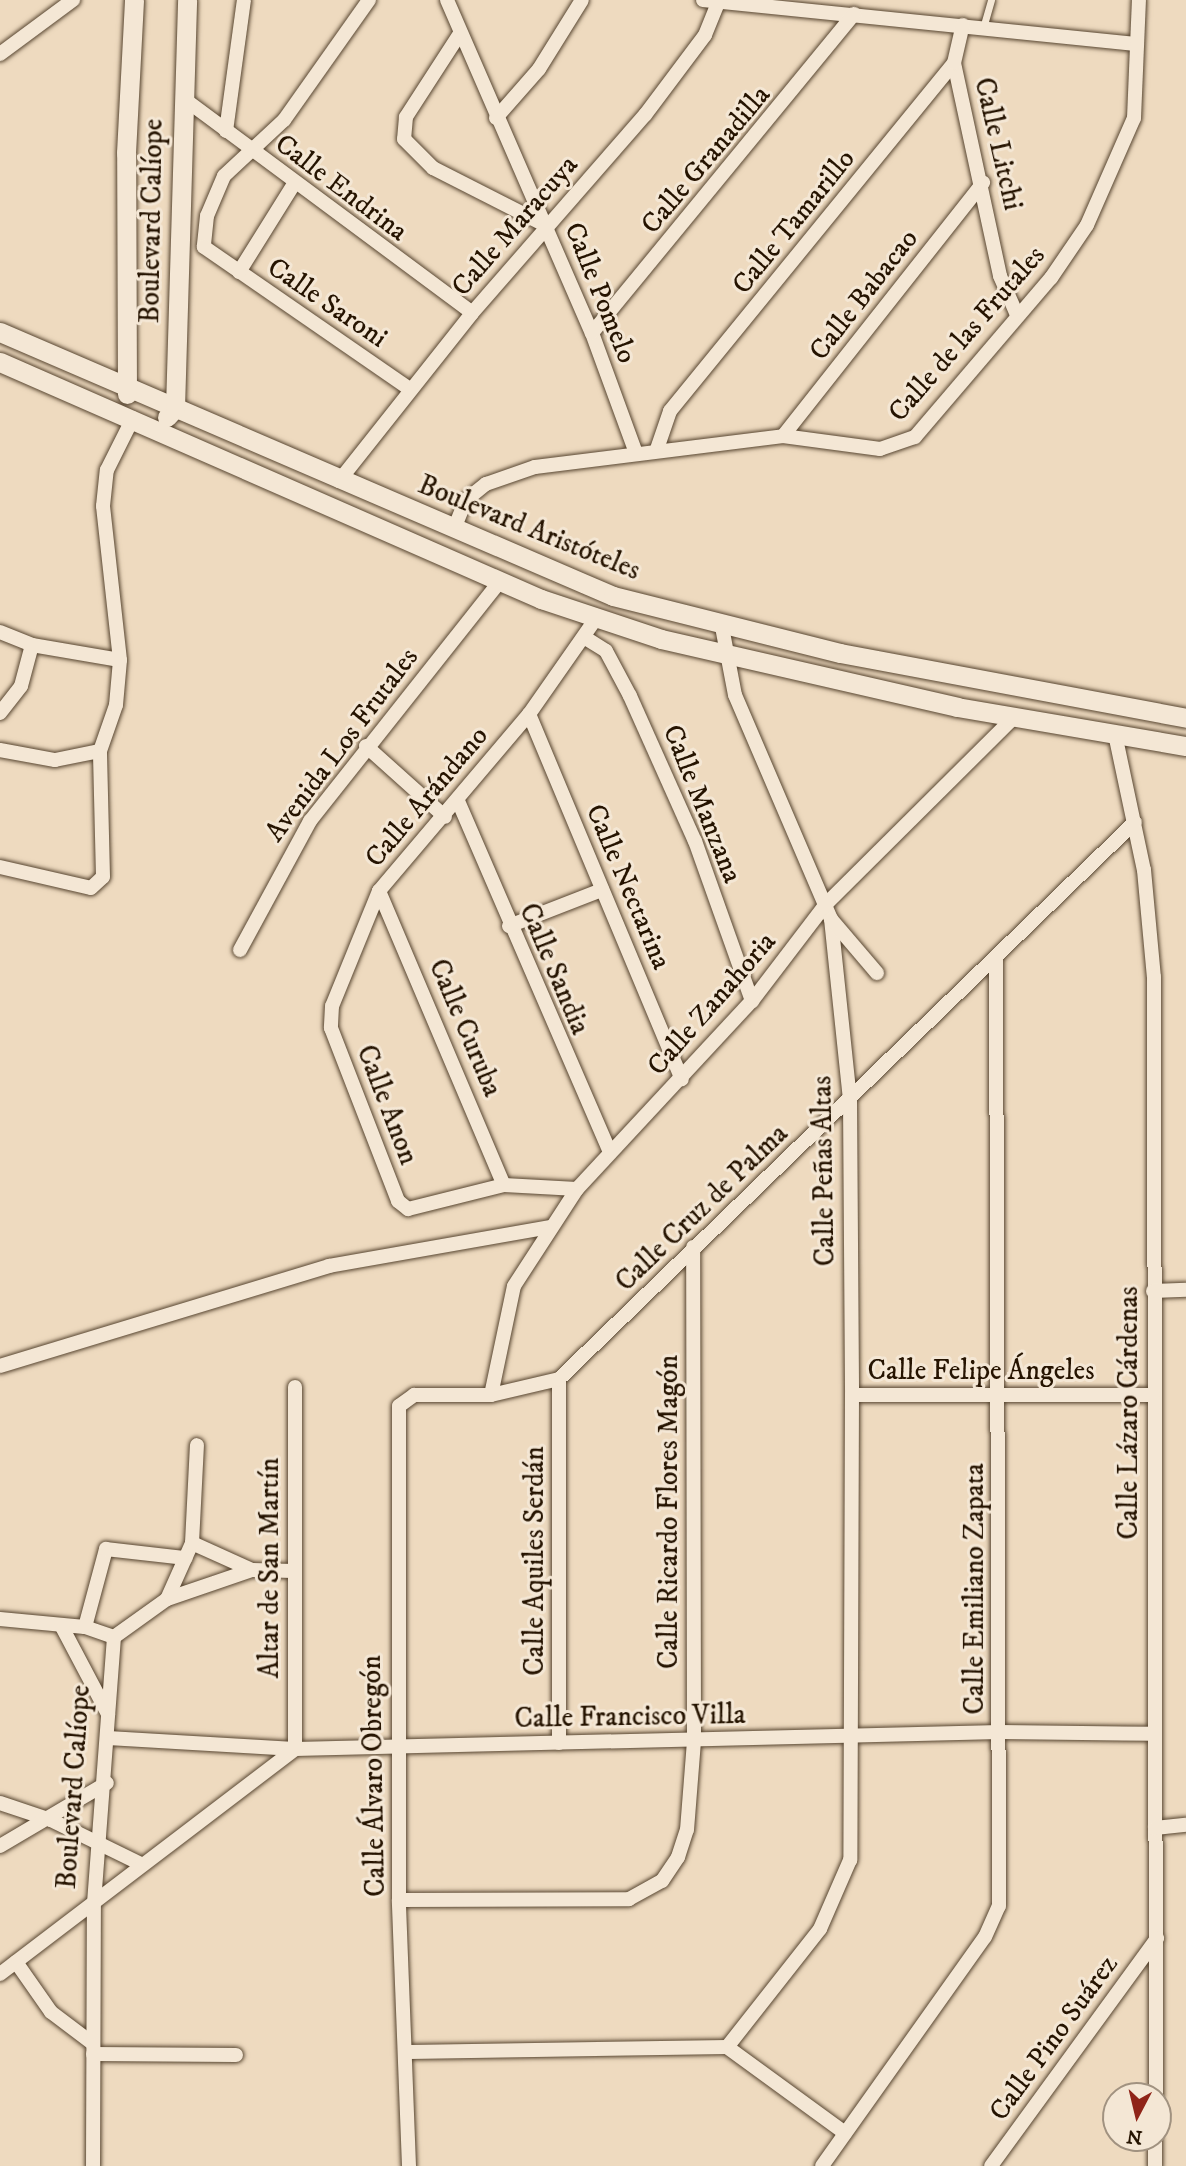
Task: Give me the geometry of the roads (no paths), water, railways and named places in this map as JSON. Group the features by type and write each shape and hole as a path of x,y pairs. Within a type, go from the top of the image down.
{"street":[{"path":"0,54 73,0"},
{"name":"Boulevard Calíope","path":"125,385 134,0"},
{"name":"Boulevard Calíope","path":"174,408 187,0"},
{"path":"226,131 244,0"},
{"path":"204,247 218,188 254,153 369,0"},
{"name":"Calle Pomelo","path":"447,0 458,35 547,226 593,333 636,453"},
{"path":"496,118 539,69 582,0"},
{"path":"704,0 817,6 854,14 1136,44"},
{"name":"Calle de las Frutales","path":"454,529 466,500 486,484 535,467 657,449 783,436 880,449 905,444 1066,258 1123,153 1134,118 1139,0"},
{"name":"Calle Maracuya","path":"339,481 472,313 645,115 705,35 719,1"},
{"name":"Calle Granadilla","path":"593,333 854,14"},
{"name":"Calle Tamarillo","path":"657,449 670,411 954,63 963,25"},
{"path":"458,35 406,117 404,139 433,167 547,226"},
{"name":"Calle Litchi","path":"954,63 983,183 1000,276 1017,315"},
{"name":"Calle Endrina","path":"183,98 295,184 472,313"},
{"name":"Calle Babacao","path":"783,436 983,183"},
{"path":"239,272 295,184"},
{"name":"Calle Saroni","path":"180,237 204,247 410,389"},
{"name":"Boulevard Aristóteles","path":"0,332 125,385 261,448 588,587 722,627 1186,718"},
{"name":"Boulevard Aristóteles","path":"0,362 131,416 500,581 597,617 726,657 1013,718 1186,746"},
{"path":"176,376 187,402 257,438 261,448"},
{"path":"0,867 91,888 100,884 100,751 116,705 120,660 103,506 107,470 131,416 125,385"},
{"path":"131,416 168,416 174,408"},
{"name":"Avenida Los Frutales","path":"240,950 283,864 366,746 500,581"},
{"name":"Calle Arándano","path":"331,1028 337,990 379,891 445,817 529,714 587,639 597,617"},
{"name":"Calle Peñas Altas","path":"722,627 735,695 831,919 850,1100 852,1395 853,1735 850,1860 836,1903 727,2047"},
{"path":"0,632 32,645 120,660"},
{"name":"Calle Manzana","path":"587,639 607,651 631,696 695,841 752,1001"},
{"path":"0,713 21,687 32,645"},
{"name":"Calle Nectarina","path":"529,714 682,1079"},
{"name":"Calle Zanahoria","path":"491,1395 513,1286 577,1189 752,1001 826,904 1013,718"},
{"name":"Calle Lázaro Cárdenas","path":"1115,734 1135,822 1154,977 1153,1734 1157,1938 1156,2082"},
{"path":"366,746 445,817"},
{"path":"0,750 55,760 100,751"},
{"name":"Calle Sandia","path":"458,801 509,926 610,1153"},
{"name":"Calle Cruz de Palma","path":"559,1380 693,1247 850,1100 1135,822"},
{"path":"509,926 602,890"},
{"name":"Calle Curuba","path":"379,891 503,1185"},
{"path":"831,919 877,972"},
{"name":"Calle Emiliano Zapata","path":"822,2166 997,1916 1000,1732 996,957"},
{"name":"Calle Anon","path":"331,1028 398,1201 419,1209 503,1185"},
{"path":"503,1185 577,1189"},
{"path":"0,1366 329,1266 550,1227"},
{"name":"Calle Ricardo Flores Magón","path":"399,1900 646,1894 678,1857 687,1830 694,1741 693,1247"},
{"path":"1153,1292 1186,1290"},
{"path":"491,1395 559,1380"},
{"name":"Calle Aquiles Serdán","path":"559,1380 559,1743"},
{"name":"Altar de San Martín","path":"295,1387 295,1749"},
{"name":"Calle Álvaro Obregón","path":"409,2166 409,2052 399,1900 396,1419 399,1406 414,1395 491,1395"},
{"name":"Calle Felipe Ángeles","path":"852,1395 1153,1395"},
{"path":"167,1599 192,1543 197,1445"},
{"path":"192,1543 252,1570"},
{"path":"85,1627 106,1549 185,1558"},
{"path":"0,1619 85,1627 114,1637 167,1599 252,1570 294,1571"},
{"path":"61,1625 108,1714"},
{"name":"Boulevard Calíope","path":"93,2166 94,1903 98,1843 107,1783 108,1714 114,1637"},
{"name":"Calle Francisco Villa","path":"108,1738 295,1749 1000,1732 1153,1734"},
{"path":"0,1974 295,1749"},
{"path":"0,1846 51,1820 107,1783"},
{"path":"0,1803 51,1820 141,1864"},
{"path":"1155,1828 1186,1825"},
{"name":"Calle Pino Suárez","path":"991,2166 1157,1938"},
{"path":"16,1962 51,2012 93,2048 236,2055"},
{"path":"409,2052 727,2047 845,2133"}],"lane":[{"path":"983,28 991,0"}]}
